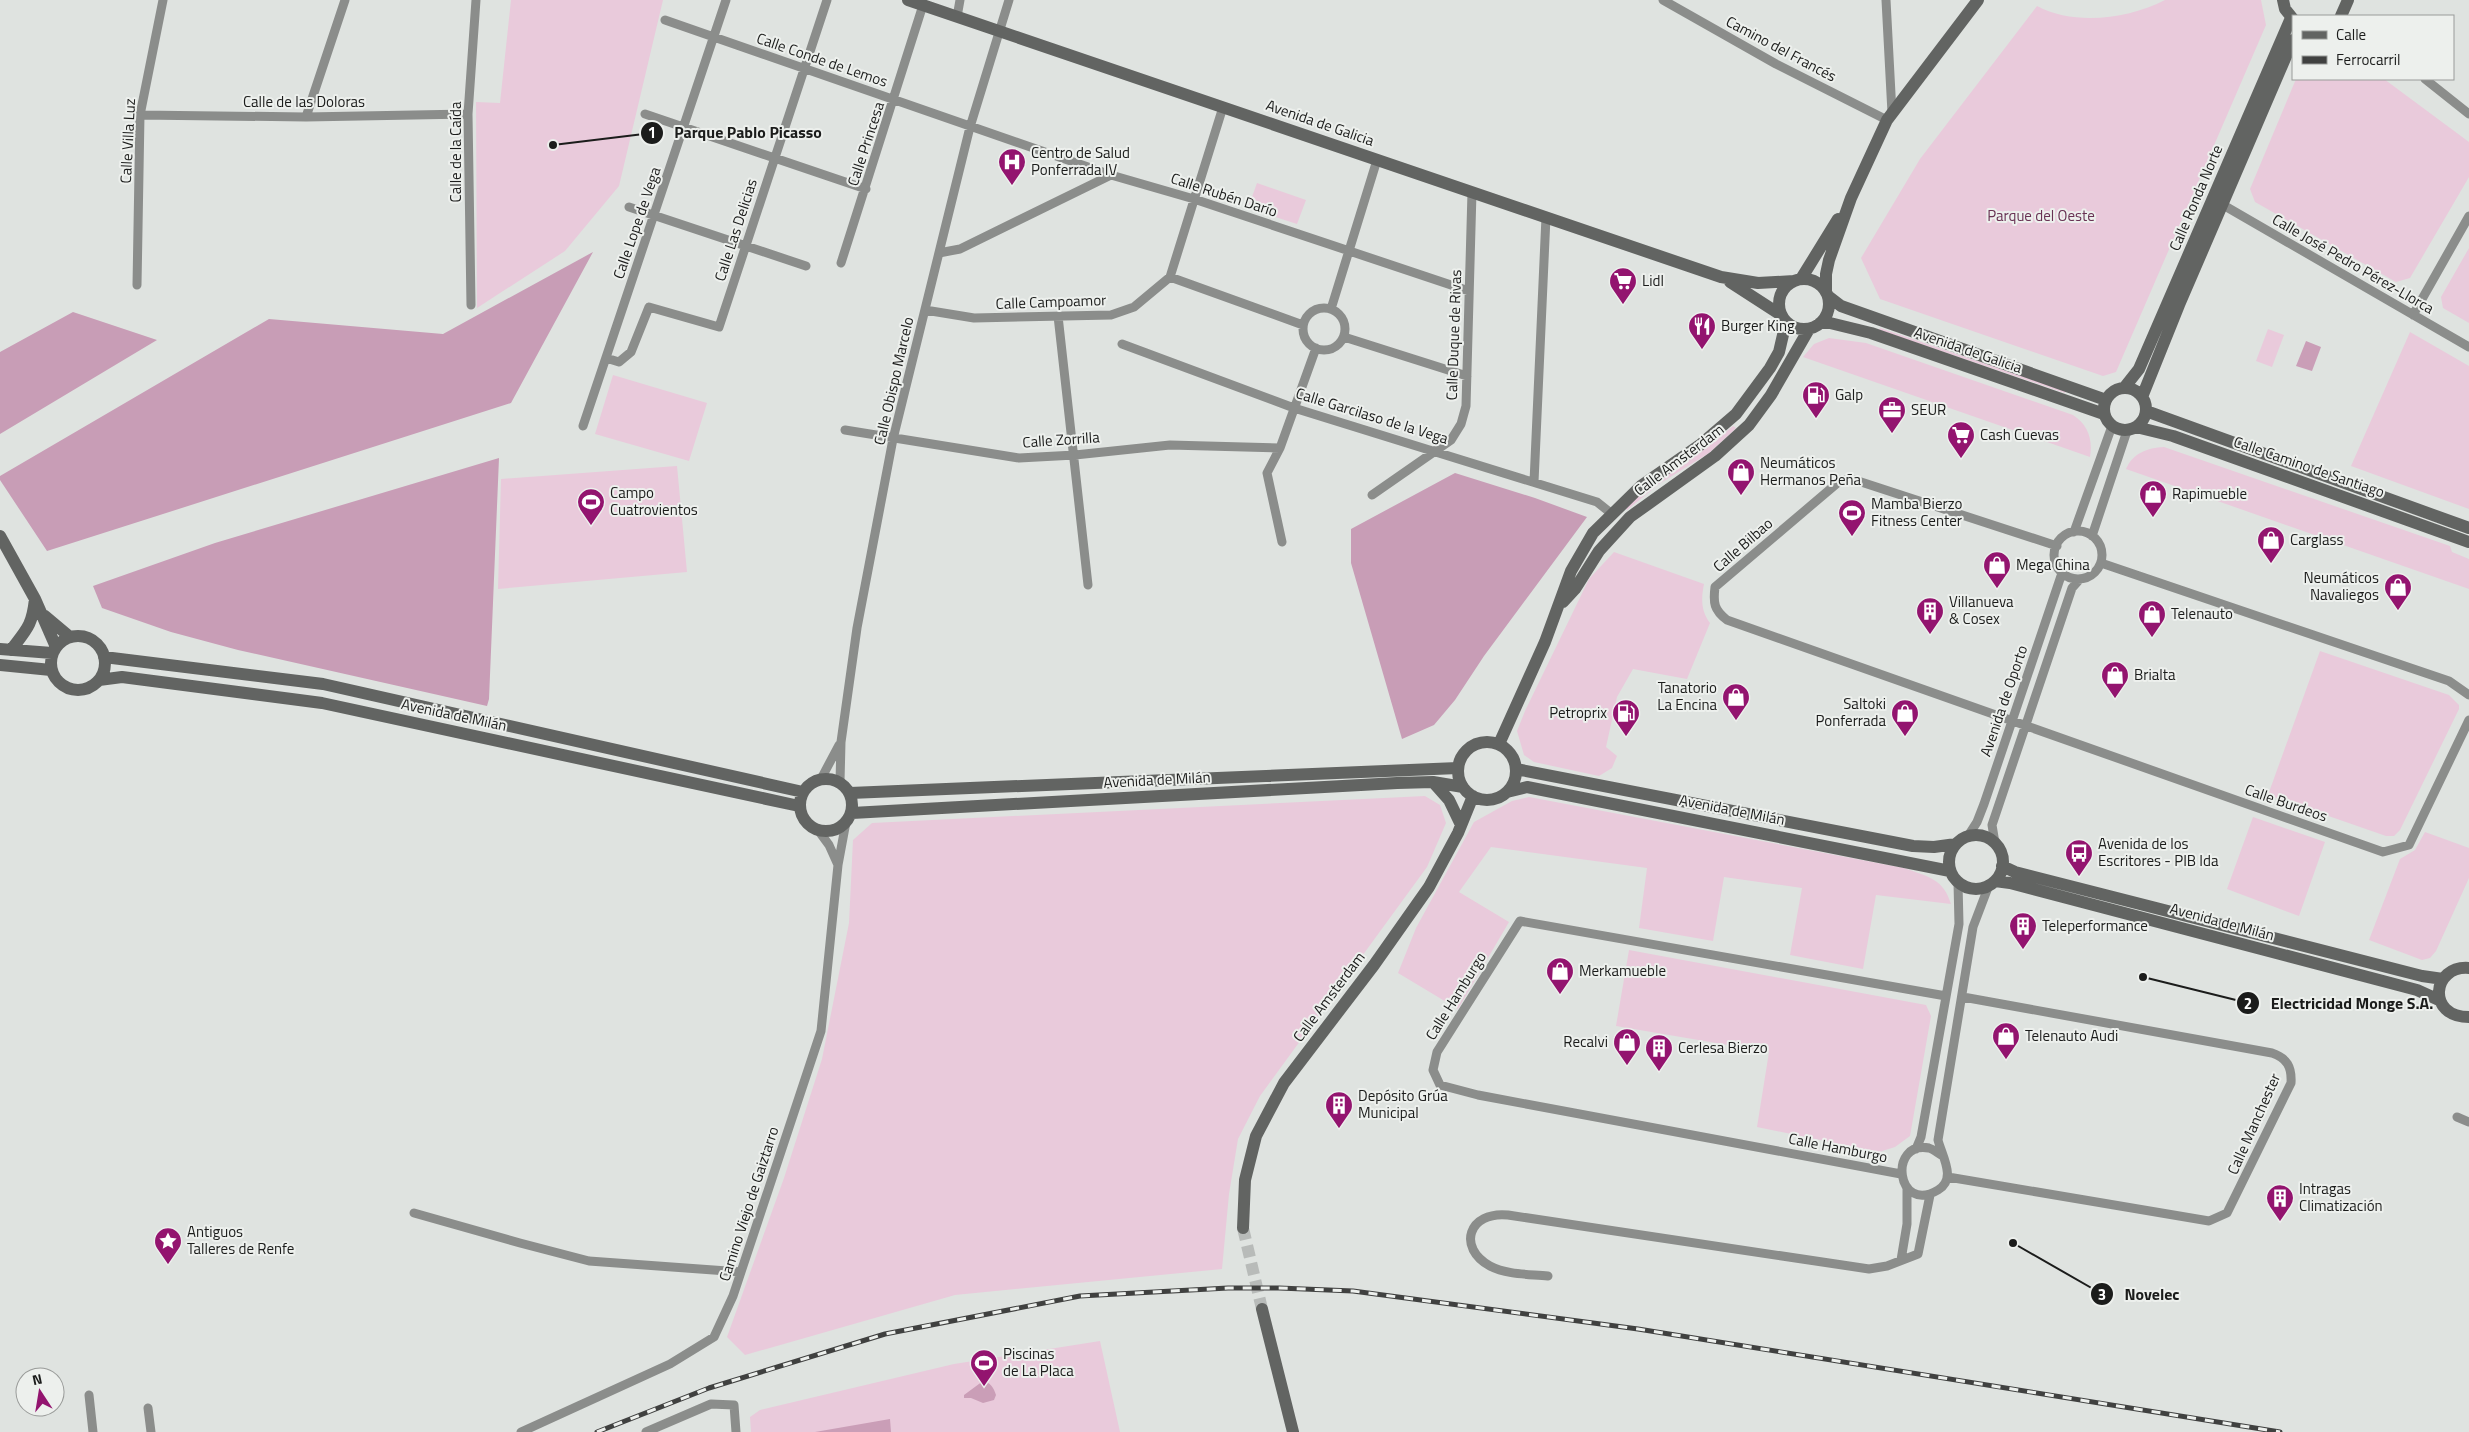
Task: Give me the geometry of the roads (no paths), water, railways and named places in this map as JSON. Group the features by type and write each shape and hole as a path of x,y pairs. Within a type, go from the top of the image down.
{"street":[{"name":"Calle Villa Luz","path":"137,285 140,114 163,0"},
{"path":"306,117 345,0"},
{"name":"Calle de la Caída","path":"471,305 468,114 476,0"},
{"name":"Calle Lope de Vega","path":"583,426 726,0"},
{"name":"Calle Las Delicias","path":"606,358 619,362 631,352 649,307 719,327 827,0"},
{"name":"Avenida de Galicia","path":"908,0 1722,277 1758,283 1797,280"},
{"path":"957,17 960,0"},
{"name":"Calle Obispo Marcelo","path":"840,782 841,742 856,628 893,439 970,127 1008,0"},
{"name":"Camino del Francés","path":"1663,0 1776,64 1890,117"},
{"path":"1886,0 1890,117"},
{"path":"1851,198 1797,280 1782,291 1779,298 1783,319 1792,327 1815,326 1828,311 1826,274 1829,260 1851,198 1890,117 1978,0"},
{"path":"2283,0 2292,18"},
{"path":"2343,15 2348,0"},
{"name":"Calle Princesa","path":"841,262 866,189 923,5"},
{"name":"Calle Ronda Norte","path":"2142,398 2292,18"},
{"name":"Calle Conde de Lemos","path":"665,20 970,127"},
{"name":"Calle Ronda Norte","path":"2124,388 2139,369 2292,42"},
{"path":"2426,80 2469,114"},
{"path":"1223,107 1170,277 1303,325"},
{"name":"Calle de las Doloras","path":"140,114 306,117 468,114"},
{"path":"646,114 866,189"},
{"name":"Calle Rubén Darío","path":"970,127 1111,175 1194,199 1469,291"},
{"path":"1331,309 1377,160"},
{"path":"939,253 960,249 1111,175"},
{"name":"Calle Duque de Rivas","path":"1372,495 1451,440 1461,424 1466,406 1472,192"},
{"name":"Calle José Pedro Pérez-Llorca","path":"2218,203 2469,347"},
{"path":"629,207 746,244 806,266"},
{"path":"2413,315 2469,216"},
{"path":"1534,482 1546,217"},
{"name":"Calle Campoamor","path":"925,310 974,318 1111,314 1134,307 1170,277"},
{"name":"Avenida de Galicia","path":"1722,277 1745,290 1783,319"},
{"path":"1797,280 1818,283 1827,294"},
{"name":"Avenida de Galicia","path":"1827,294 1841,306 2106,400"},
{"path":"1331,309 1339,314 1344,321 1344,337 1338,345 1326,350 1316,348 1306,340 1303,325 1310,313 1316,310 1331,309"},
{"path":"1058,316 1088,585"},
{"name":"Calle Amsterdam","path":"1498,744 1572,571 1593,533 1641,486 1700,445 1736,414 1770,368 1779,352 1783,319"},
{"name":"Avenida de Galicia","path":"1815,326 1830,324 1871,333 2104,414"},
{"name":"Calle Amsterdam","path":"1558,607 1575,589 1599,551 1630,517 1715,456 1749,425 1815,326"},
{"path":"1344,337 1467,376"},
{"name":"Calle Garcilaso de la Vega","path":"1122,344 1294,408 1437,450 1596,502 1612,514"},
{"path":"1282,542 1267,473 1280,448 1316,348"},
{"path":"2092,536 2132,429 2143,420 2146,411 2142,398 2131,389 2124,388 2113,392 2106,400 2104,414 2112,426 2132,429"},
{"name":"Calle Camino de Santiago","path":"2146,411 2469,528"},
{"path":"2074,532 2112,426"},
{"name":"Calle Camino de Santiago","path":"2132,429 2173,436 2469,542"},
{"name":"Calle Zorrilla","path":"846,430 1019,458 1074,455 1170,445 1280,448"},
{"name":"Calle Bilbao","path":"2024,726 1727,620 1717,613 1713,602 1716,587 1841,480 1855,480 2057,546"},
{"path":"2074,532 2092,536 2101,548 2101,563 2093,574 2080,579 2062,573 2055,560 2057,546 2064,537 2074,532"},
{"path":"0,536 43,614 54,650 51,670 55,679 70,689 83,690 99,680 104,672 104,657 96,643 86,637 70,637 54,650 6,649"},
{"path":"2101,563 2449,681 2469,695"},
{"name":"Avenida de Oporto","path":"1968,836 1977,822 1984,804 2062,573"},
{"name":"Avenida de Oporto","path":"1995,843 1992,825 2072,588 2080,579"},
{"path":"6,649 26,631 33,620 35,599"},
{"path":"43,614 70,637"},
{"name":"Avenida de Milán","path":"104,657 323,684 802,792"},
{"path":"0,665 51,670"},
{"name":"Avenida de Milán","path":"99,680 130,678 322,703 799,806"},
{"name":"Calle Burdeos","path":"2024,726 2383,852 2409,845 2469,720"},
{"name":"Calle Obispo Marcelo","path":"822,778 841,742"},
{"path":"1490,742 1498,744 1509,752 1516,770 1514,782 1507,792 1493,799 1482,799 1468,791 1458,768 1462,756 1475,744 1490,742"},
{"name":"Avenida de Milán","path":"850,793 1458,768"},
{"name":"Avenida de Milán","path":"1516,770 1913,846 1934,848 1956,844"},
{"path":"822,778 840,782 850,793 853,802 849,818 833,831 818,830 806,823 799,806 802,792 810,783 822,778"},
{"path":"1433,782 1449,800 1461,825"},
{"name":"Avenida de Milán","path":"849,818 1433,782 1468,791"},
{"name":"Avenida de Milán","path":"1507,792 1527,787 1950,871"},
{"name":"Calle Amsterdam","path":"1243,1228 1244,1180 1256,1136 1284,1084 1374,965 1429,887 1461,825 1468,791"},
{"name":"Camino Viejo de Gaiztarro","path":"521,1432 670,1364 714,1337 733,1296 820,1031 838,865 849,818"},
{"path":"818,830 838,865"},
{"path":"1907,1188 1918,1195 1930,1195 1942,1188 1948,1176 1948,1167 1942,1156 1938,1140 1963,996 1972,928 1992,883 2002,866 2000,851 1995,843 1982,836 1968,836 1956,844 1949,856 1950,871 1958,883 1959,924 1922,1137 1916,1149"},
{"name":"Avenida de Milán","path":"2002,866 2015,872 2422,976 2443,979"},
{"name":"Avenida de Milán","path":"1992,883 2010,882 2417,990 2440,1000"},
{"path":"1958,883 1974,889 1992,883"},
{"name":"Calle Hamburgo","path":"1900,1174 1478,1095 1440,1085 1433,1070 1437,1052 1520,921 1946,996"},
{"path":"2469,968 2452,971 2443,979 2439,987 2440,1000 2446,1011 2456,1017 2469,1017"},
{"name":"Calle Manchester","path":"1948,1176 2209,1221 2227,1213 2291,1083 2292,1072 2288,1063 2281,1056 2272,1053 1963,996"},
{"path":"2457,1117 2469,1122"},
{"path":"1901,1260 1907,1224 1907,1188 1900,1174 1903,1161 1908,1154 1916,1149 1929,1148 1942,1156"},
{"path":"1548,1276 1502,1271 1489,1266 1478,1256 1471,1244 1473,1229 1478,1220 1496,1214 1508,1215 1869,1269 1887,1266 1918,1254 1930,1195"},
{"path":"414,1213 520,1244 589,1261 741,1272"},
{"path":"1262,1310 1293,1432"},
{"path":"89,1395 93,1432"},
{"path":"646,1432 711,1404 734,1404 736,1432"},
{"path":"148,1408 152,1432"}],"tunnel":[{"path":"1243,1228 1262,1309"}],"railway":[{"path":"597,1432 709,1388 885,1334 1080,1296 1228,1288 1353,1291 1638,1329 2280,1432"}],"place":[{"name":"Parque Pablo Picasso","path":"553,145"},
{"name":"Centro de Salud Ponferrada IV","path":"1012,186"},
{"name":"Lidl","path":"1623,305"},
{"name":"Burger King","path":"1702,350"},
{"name":"Galp","path":"1816,419"},
{"name":"SEUR","path":"1892,434"},
{"name":"Cash Cuevas","path":"1961,459"},
{"name":"Neumáticos Hermanos Peña","path":"1741,496"},
{"name":"Rapimueble","path":"2153,518"},
{"name":"Campo Cuatrovientos","path":"591,526"},
{"name":"Mamba Bierzo Fitness Center","path":"1852,537"},
{"name":"Carglass","path":"2271,564"},
{"name":"Mega China","path":"1997,589"},
{"name":"Neumáticos Navaliegos","path":"2398,611"},
{"name":"Villanueva & Cosex","path":"1930,635"},
{"name":"Telenauto","path":"2152,638"},
{"name":"Brialta","path":"2115,699"},
{"name":"Tanatorio La Encina","path":"1736,721"},
{"name":"Petroprix","path":"1626,737"},
{"name":"Saltoki Ponferrada","path":"1905,737"},
{"name":"Avenida de los Escritores - PIB Ida","path":"2079,877"},
{"name":"Teleperformance","path":"2023,950"},
{"name":"Electricidad Monge S.A.","path":"2143,977"},
{"name":"Merkamueble","path":"1560,995"},
{"name":"Telenauto Audi","path":"2006,1060"},
{"name":"Recalvi","path":"1627,1066"},
{"name":"Cerlesa Bierzo","path":"1659,1072"},
{"name":"Depósito Grúa Municipal","path":"1339,1129"},
{"name":"Intragas Climatización","path":"2280,1222"},
{"name":"Novelec","path":"2013,1243"},
{"name":"Antiguos Talleres de Renfe","path":"168,1265"},
{"name":"Piscinas de La Placa","path":"984,1387"}],"park label":[{"name":"Parque del Oeste","path":"2041,216"}]}
